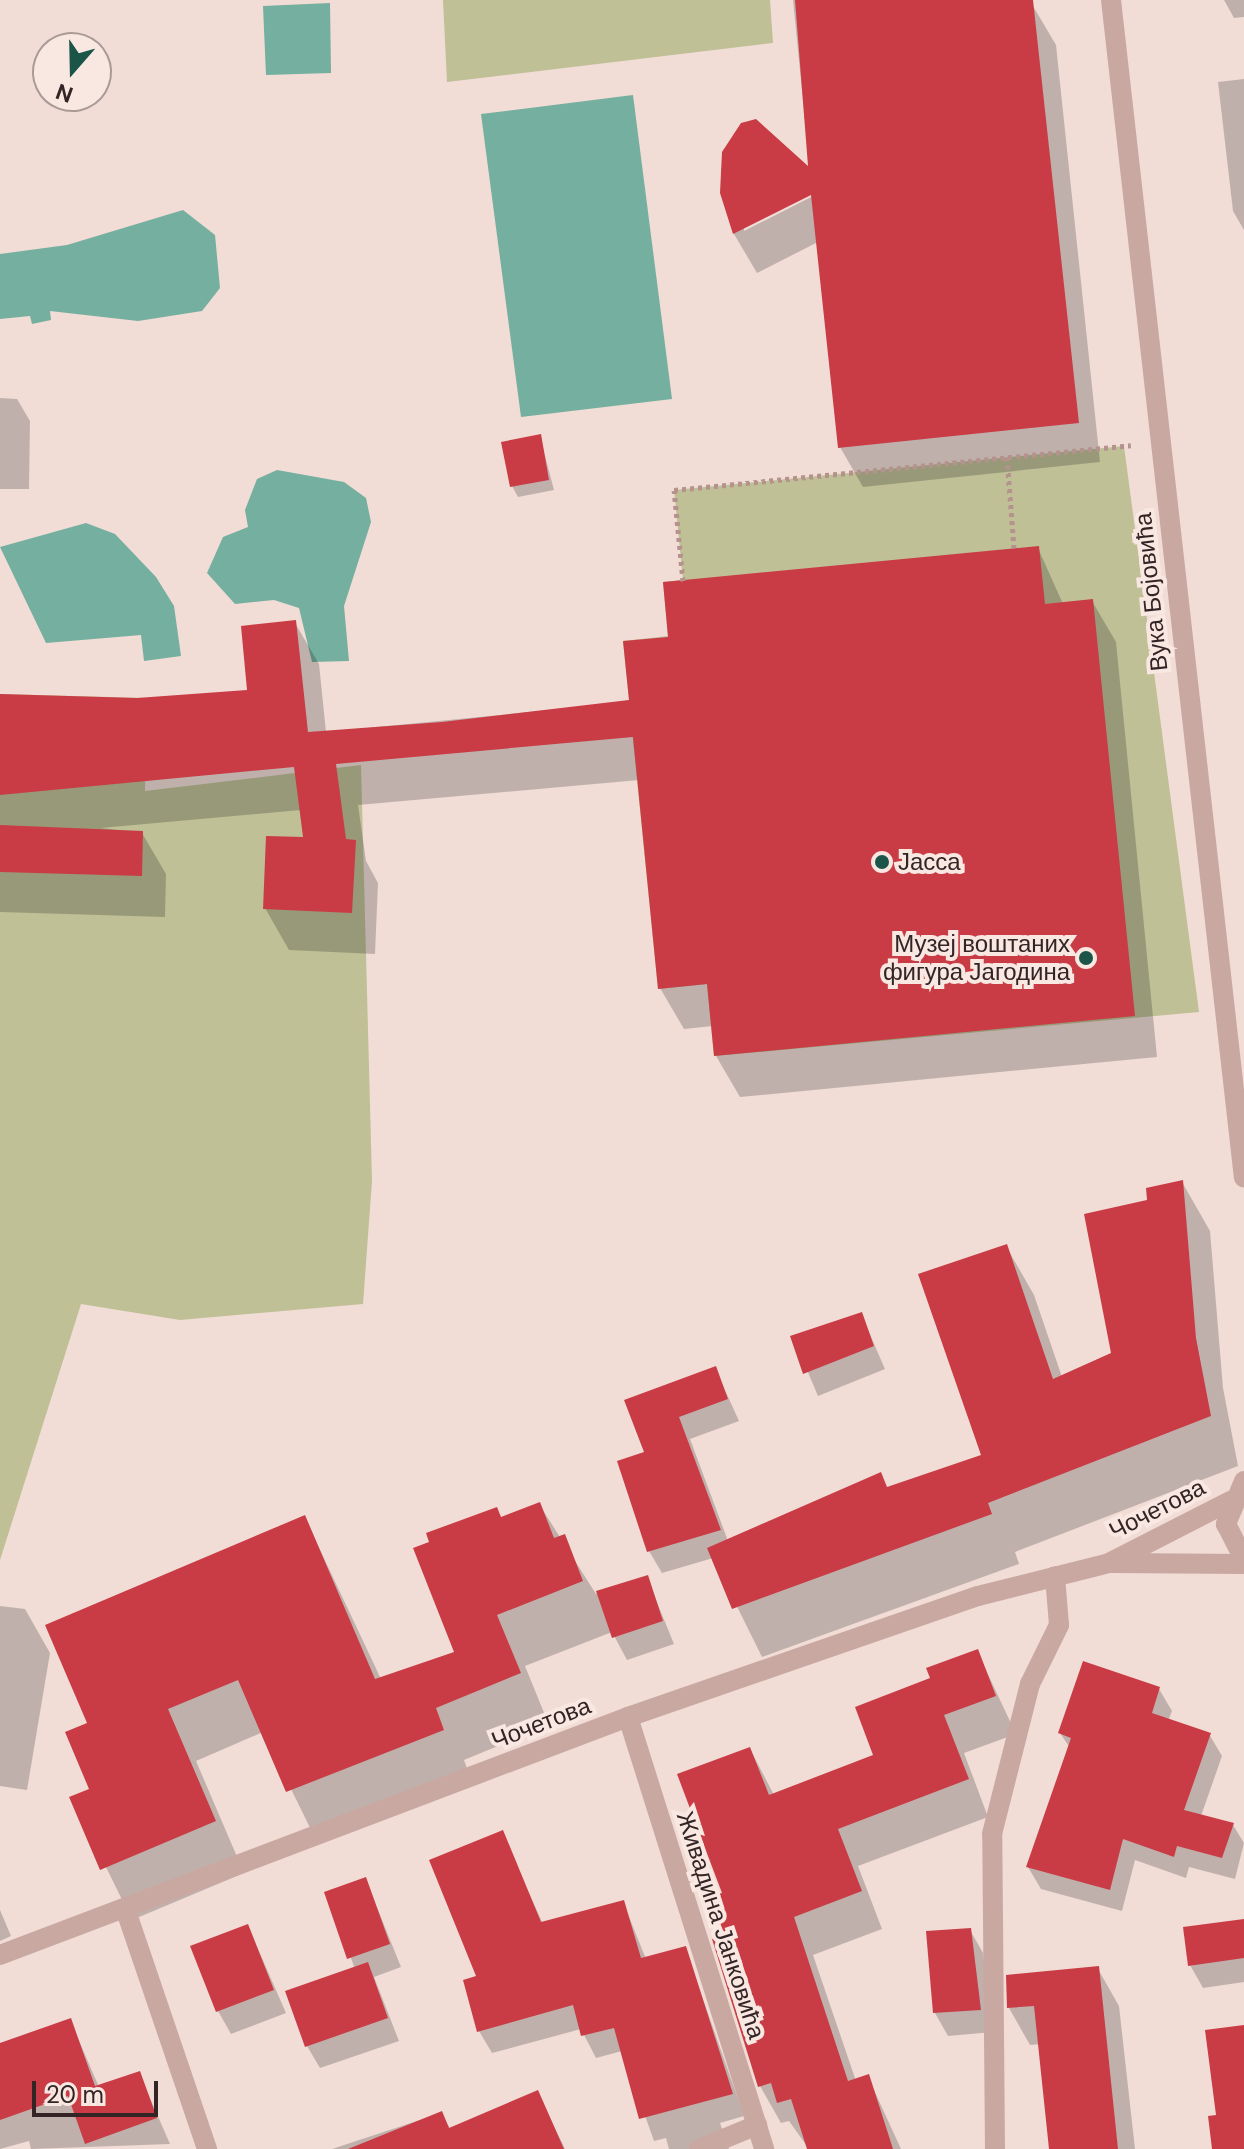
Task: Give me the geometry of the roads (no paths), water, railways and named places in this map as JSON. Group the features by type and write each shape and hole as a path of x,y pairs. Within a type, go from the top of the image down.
{"street":[{"name":"Вука Бојовића","path":"1111,0 1244,1178"},
{"name":"Чочетова","path":"1109,1563 1230,1501 1244,1480"},
{"name":"Чочетова","path":"1230,1501 1228,1535 1244,1561"},
{"name":"Чочетова","path":"0,1955 628,1717 1055,1576 1109,1563 1244,1561"},
{"path":"995,2149 992,1834 1030,1684 1059,1625 1055,1576"},
{"name":"Живадина Јанковића","path":"628,1717 764,2149"},
{"path":"125,1908 207,2149"},
{"path":"699,2149 757,2125"}],"water":[{"path":"330,3 331,73 266,75 263,6"},
{"path":"633,95 672,399 521,417 481,114"},
{"path":"183,210 215,235 220,288 202,311 138,321 50,311 51,320 32,324 30,316 0,319 0,254 67,245"},
{"path":"277,470 344,482 366,498 371,522 344,606 349,661 312,662 299,608 274,600 235,604 207,573 223,537 248,527 245,510 257,479"},
{"path":"86,523 115,534 156,577 174,606 181,656 144,661 141,635 46,643 0,547"}],"place":[{"name":"Јасса","path":"882,862"},
{"name":"Музеј воштаних фигура Јагодина","path":"1086,958"}]}
